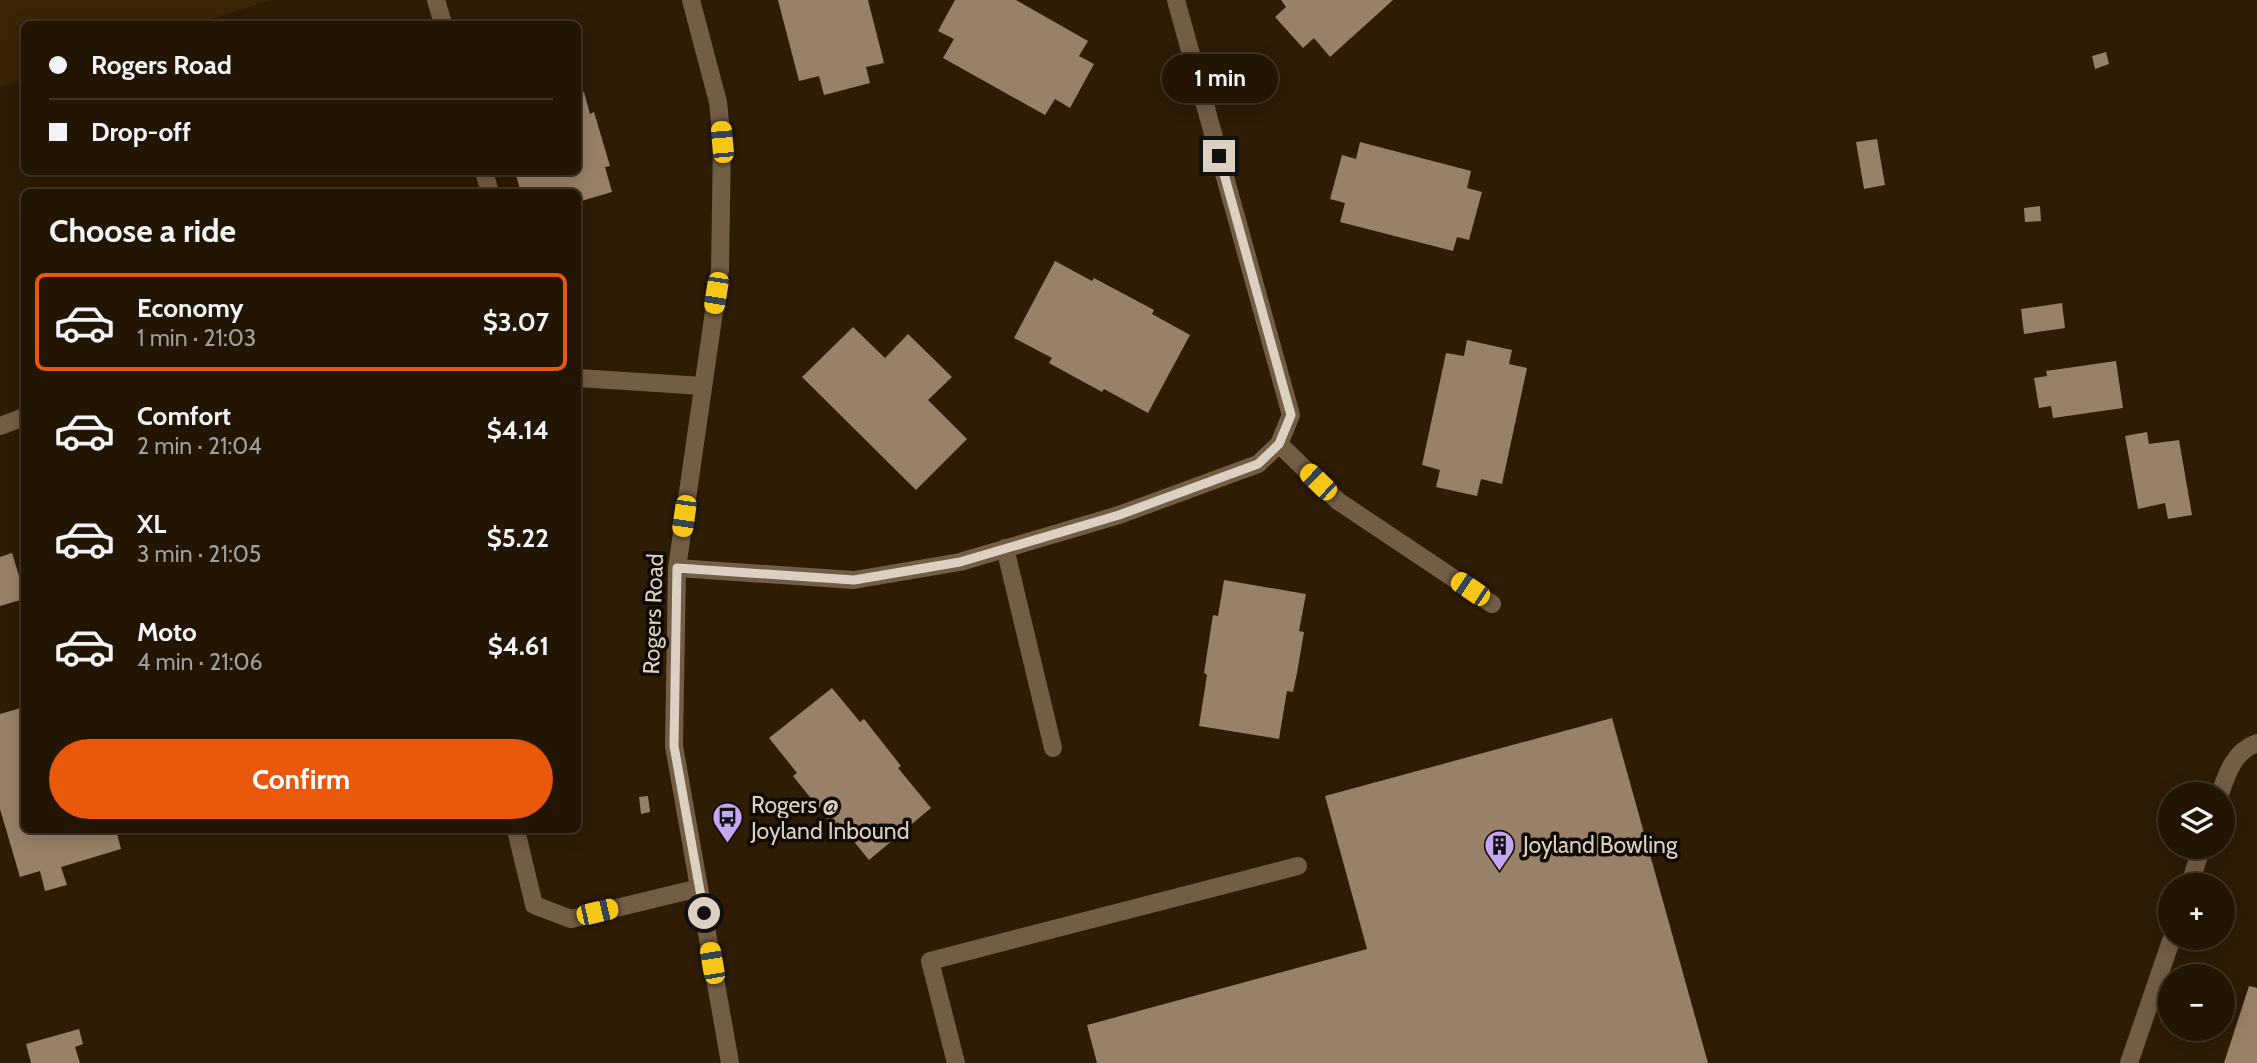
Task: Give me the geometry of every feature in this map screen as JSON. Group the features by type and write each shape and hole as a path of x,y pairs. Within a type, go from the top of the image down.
{"street":[{"path":"436,0 442,21"},
{"name":"Rogers Road","path":"691,0 718,102 722,142 720,270 677,568 674,746 730,1063"},
{"path":"677,568 854,580 960,562 1119,515 1258,464 1279,444 1291,415 1176,0"},
{"path":"581,378 703,386"},
{"path":"0,426 21,418"},
{"path":"1279,444 1338,501 1492,604"},
{"path":"1005,548 1052,748"},
{"path":"2224,782 2230,766 2247,747 2257,743"},
{"path":"517,833 534,905 571,919 699,888"},
{"path":"956,1063 930,961 1298,866"},
{"path":"2129,1063 2168,950"}],"shaded area":[{"path":"0,0 272,0 205,21 21,21 21,80 0,87"}],"building":[{"path":"778,0 868,0 884,63 866,67 870,83 824,95 819,76 799,81"},
{"path":"955,0 1016,0 1088,41 1079,56 1094,64 1070,108 1055,99 1045,115 943,58 954,39 938,31"},
{"path":"1281,0 1393,0 1330,57 1314,38 1303,48 1275,17 1286,7"},
{"path":"2106,52 2109,64 2095,69 2092,56"},
{"path":"584,92 590,114 594,112 610,166 605,167 612,192 581,201 581,189 520,189 516,175 581,175 581,93"},
{"path":"1877,139 1885,185 1864,189 1856,142"},
{"path":"1360,142 1471,171 1467,188 1482,192 1469,240 1457,237 1453,251 1340,222 1345,203 1330,199 1342,155 1356,159"},
{"path":"2040,206 2041,221 2025,222 2024,208"},
{"path":"1055,261 1154,310 1152,314 1190,335 1148,413 1049,363 1052,358 1014,338"},
{"path":"2062,303 2065,328 2024,334 2021,309"},
{"path":"853,327 885,358 908,334 952,377 928,400 967,439 916,490 802,377"},
{"path":"1467,340 1512,350 1509,364 1527,368 1502,484 1481,479 1477,496 1436,487 1440,470 1422,465 1446,353 1464,356"},
{"path":"2116,361 2123,408 2053,418 2051,406 2039,408 2034,378 2047,376 2046,371"},
{"path":"2147,432 2149,444 2179,440 2192,515 2168,519 2165,503 2138,509 2125,436"},
{"path":"12,553 21,582 21,600 0,606 0,557"},
{"path":"1224,580 1306,594 1299,631 1304,632 1297,673 1293,692 1287,691 1279,739 1199,726 1213,615 1218,616"},
{"path":"832,688 860,722 864,719 901,766 898,768 931,808 869,860 838,822 833,826 793,776 797,773 769,738"},
{"path":"21,708 21,833 117,833 121,849 61,867 67,885 45,891 40,871 20,877 0,809 0,714"},
{"name":"Joyland Bowling","path":"1612,718 1708,1063 1097,1063 1087,1025 1367,949 1325,796"},
{"path":"648,796 650,812 641,814 639,797"},
{"path":"2249,986 2257,988 2257,1063 2224,1063 2231,1041 2235,1041 2235,1029"},
{"path":"79,1029 83,1044 75,1047 80,1063 31,1063 26,1044"}],"place":[{"name":"Rogers @ Joyland Inbound","path":"728,845"},
{"name":"Joyland Bowling","path":"1500,872"}],"route":[{"path":"704,913 674,746 677,568 854,580 960,562 1119,515 1258,464 1279,444 1291,415 1219,156"}]}
